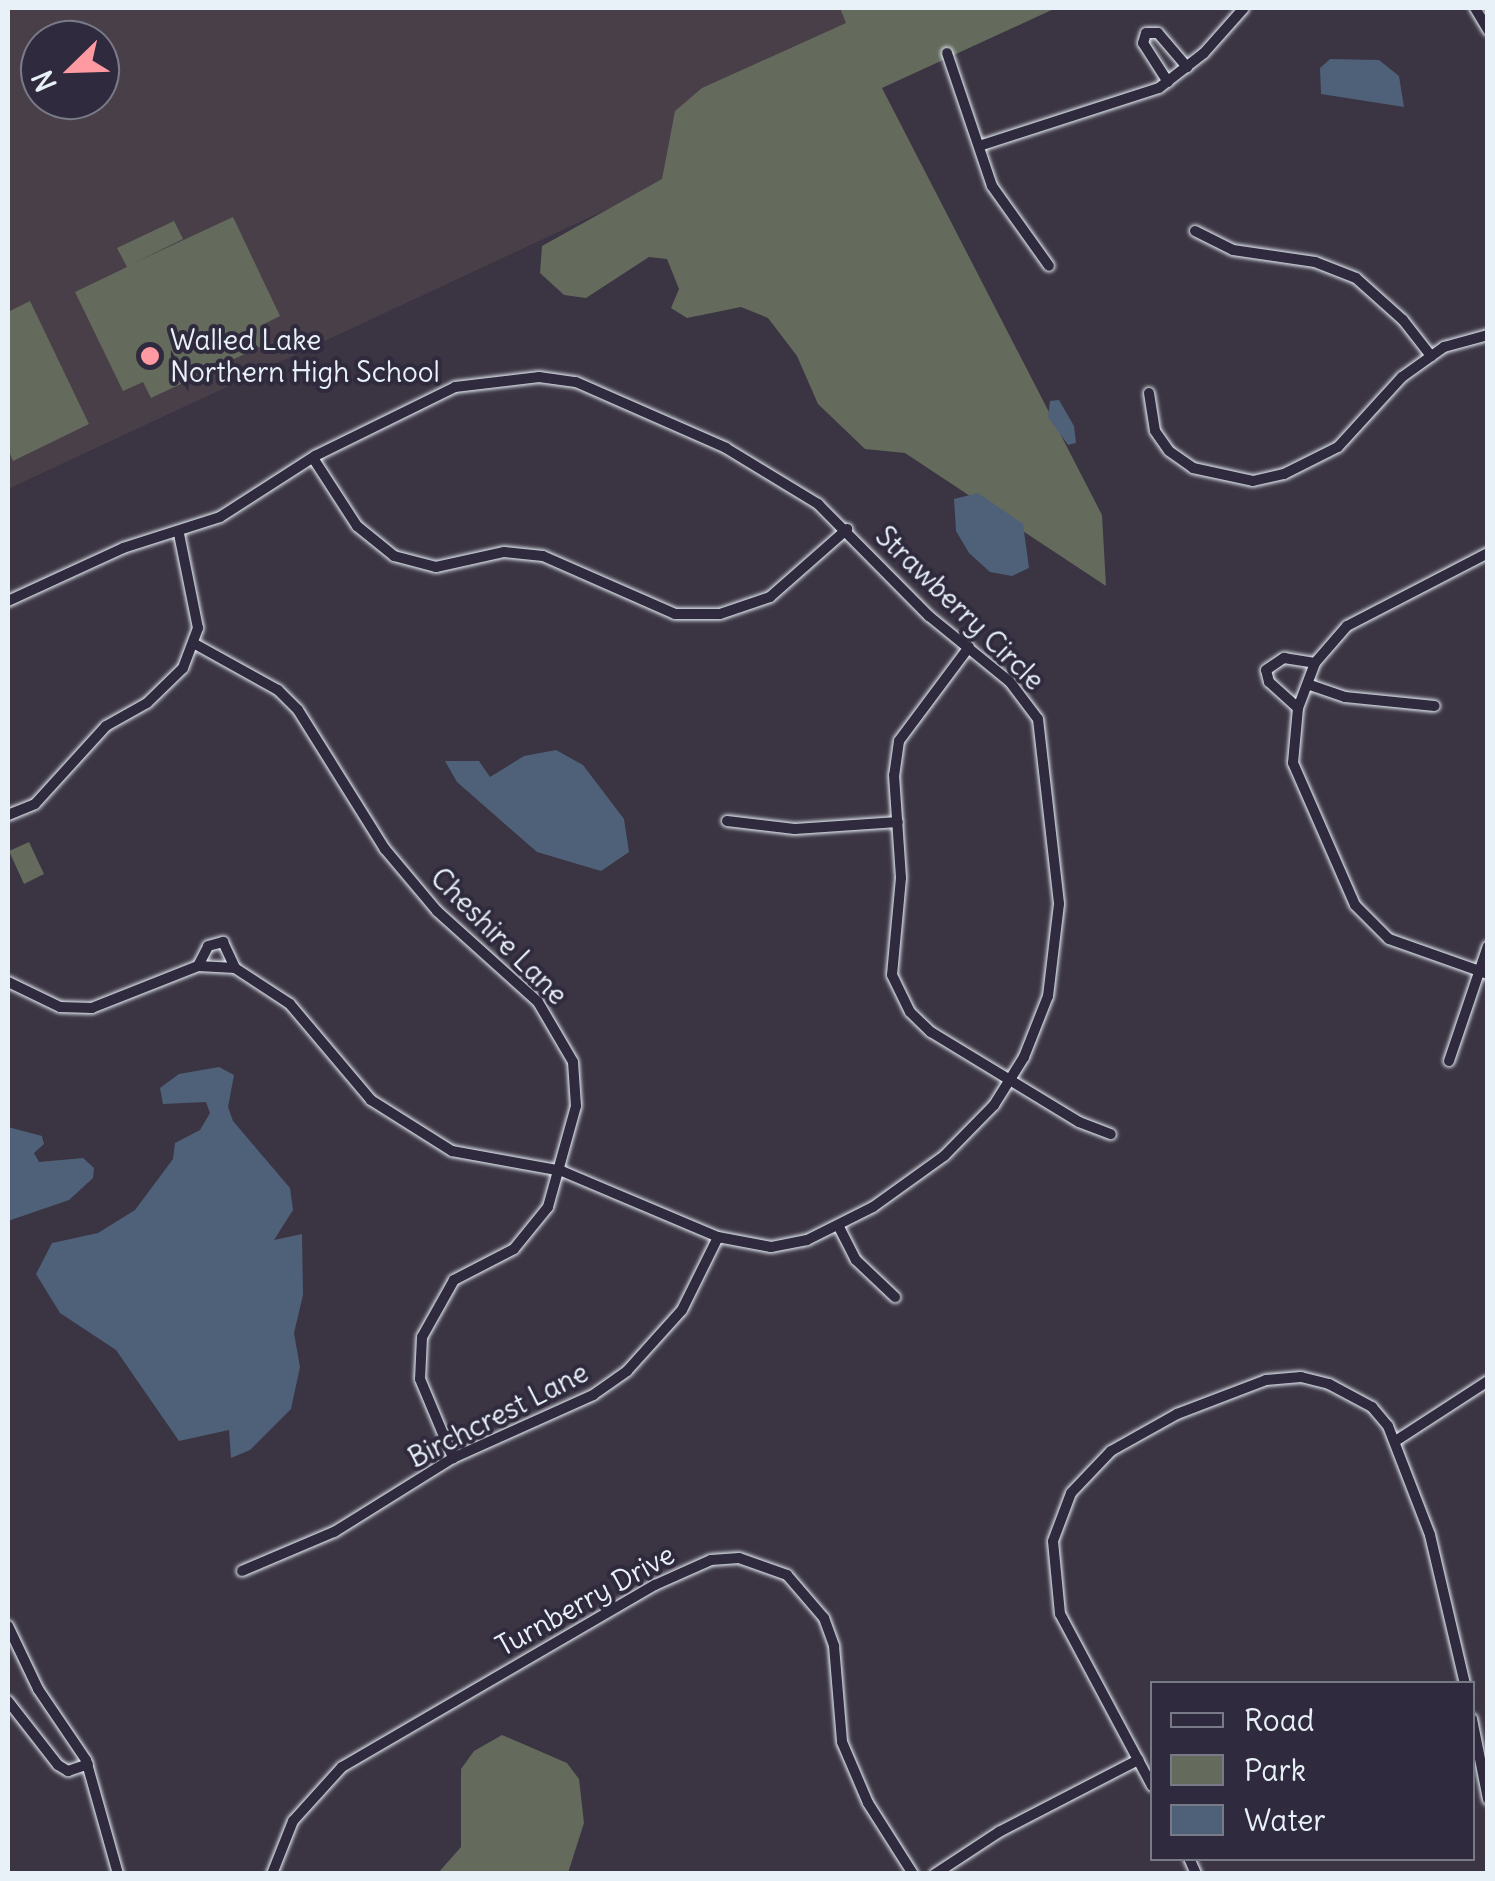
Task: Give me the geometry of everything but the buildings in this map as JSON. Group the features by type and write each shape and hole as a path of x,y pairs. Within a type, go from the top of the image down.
{"street":[{"path":"979,146 1168,82 1244,8"},
{"path":"1476,8 1488,30"},
{"path":"1168,82 1143,44 1146,33 1158,33 1187,67"},
{"path":"947,53 1004,208 1048,266"},
{"path":"1194,231 1233,250 1315,262 1356,278 1403,320 1430,356"},
{"path":"1149,392 1155,430 1169,451 1192,468 1253,481 1284,474 1338,446 1430,356 1488,336"},
{"name":"Strawberry Circle","path":"8,602 124,548 179,534 240,507 313,458 455,387 539,377 576,382 726,448 847,529 907,594 1024,699 1038,718 1046,762 1056,949 1048,996 1010,1078 944,1156 839,1227 771,1247 718,1237 562,1171 452,1151 372,1100 269,985 235,968 198,966 92,1008 60,1007 8,982"},
{"path":"313,458 357,526 394,556 436,567 504,552 543,556 676,614 720,614 770,597 847,529"},
{"path":"8,815 35,804 106,726 161,692 195,644 197,608 179,534"},
{"path":"1484,973 1389,939 1356,905 1332,862 1293,763 1298,708 1315,663 1347,626 1383,602 1488,552"},
{"name":"Cheshire Lane","path":"195,644 278,690 298,710 395,862 436,911 553,1019 572,1062 576,1106 562,1171 531,1233 454,1280 427,1322 420,1379 453,1458"},
{"path":"969,647 899,741 892,976 899,994 931,1032 1112,1134"},
{"path":"1298,708 1269,682 1266,670 1284,658 1315,663"},
{"path":"1310,684 1345,697 1435,706"},
{"path":"726,821 795,829 898,822"},
{"name":"Strawberry Circle","path":"198,966 208,946 223,942 235,968"},
{"path":"1449,1061 1484,973 1488,946"},
{"path":"839,1227 856,1260 895,1297"},
{"name":"Birchcrest Lane","path":"242,1571 334,1532 453,1458 593,1395 627,1371 682,1310 718,1237"},
{"path":"1150,1782 1060,1614 1053,1542 1072,1493 1090,1470 1158,1424 1234,1390 1301,1377 1372,1407 1397,1440 1430,1535 1464,1681"},
{"path":"1397,1440 1488,1382"},
{"name":"Turnberry Drive","path":"272,1874 293,1821 342,1767 655,1585 711,1560 739,1558 787,1575 824,1618 834,1646 842,1742 868,1803 914,1874"},
{"path":"8,1626 26,1668 88,1764 118,1874"},
{"path":"8,1702 58,1766 68,1770 88,1764"},
{"path":"1475,1733 1488,1799"},
{"path":"936,1874 1033,1814 1138,1760"}],"shaded area":[{"name":"Walled Lake Northern High School","path":"8,8 840,8 847,23 728,80 755,140 8,489"}],"green space":[{"path":"840,8 1056,8 882,88 1102,515 1106,586 905,453 865,449 818,404 797,356 768,318 741,307 687,318 671,308 679,289 667,259 649,257 586,298 564,295 540,273 542,246 662,179 675,111 702,88 846,23"},
{"path":"233,217 280,316 260,326 268,343 151,398 143,382 123,391 75,292 127,267 117,248 174,221 183,239 134,263"},
{"path":"30,301 89,424 13,461 8,449 8,312"},
{"path":"29,842 44,874 24,884 9,851"},
{"path":"502,1735 567,1763 579,1779 584,1823 568,1873 438,1873 461,1847 461,1769 474,1751"}],"water":[{"path":"1330,59 1379,60 1399,76 1404,107 1321,94 1320,68"},
{"path":"1059,400 1074,426 1076,443 1068,445 1048,417 1050,401"},
{"path":"978,493 1023,524 1029,568 1012,576 990,572 969,553 956,531 954,499"},
{"path":"556,750 583,765 624,819 629,852 601,871 537,852 457,782 445,761 479,761 490,777 524,756"},
{"path":"219,1067 234,1075 228,1107 233,1121 290,1188 293,1210 274,1240 302,1234 303,1295 294,1333 300,1367 291,1409 250,1450 231,1458 229,1430 179,1441 116,1350 60,1313 36,1274 52,1243 98,1233 135,1210 173,1159 175,1143 200,1130 210,1113 206,1102 163,1104 160,1088 179,1074"},
{"path":"8,1127 42,1136 44,1144 34,1153 39,1162 83,1158 94,1168 93,1178 69,1200 8,1221"}],"place":[{"name":"Walled Lake Northern High School","path":"150,356"}]}
